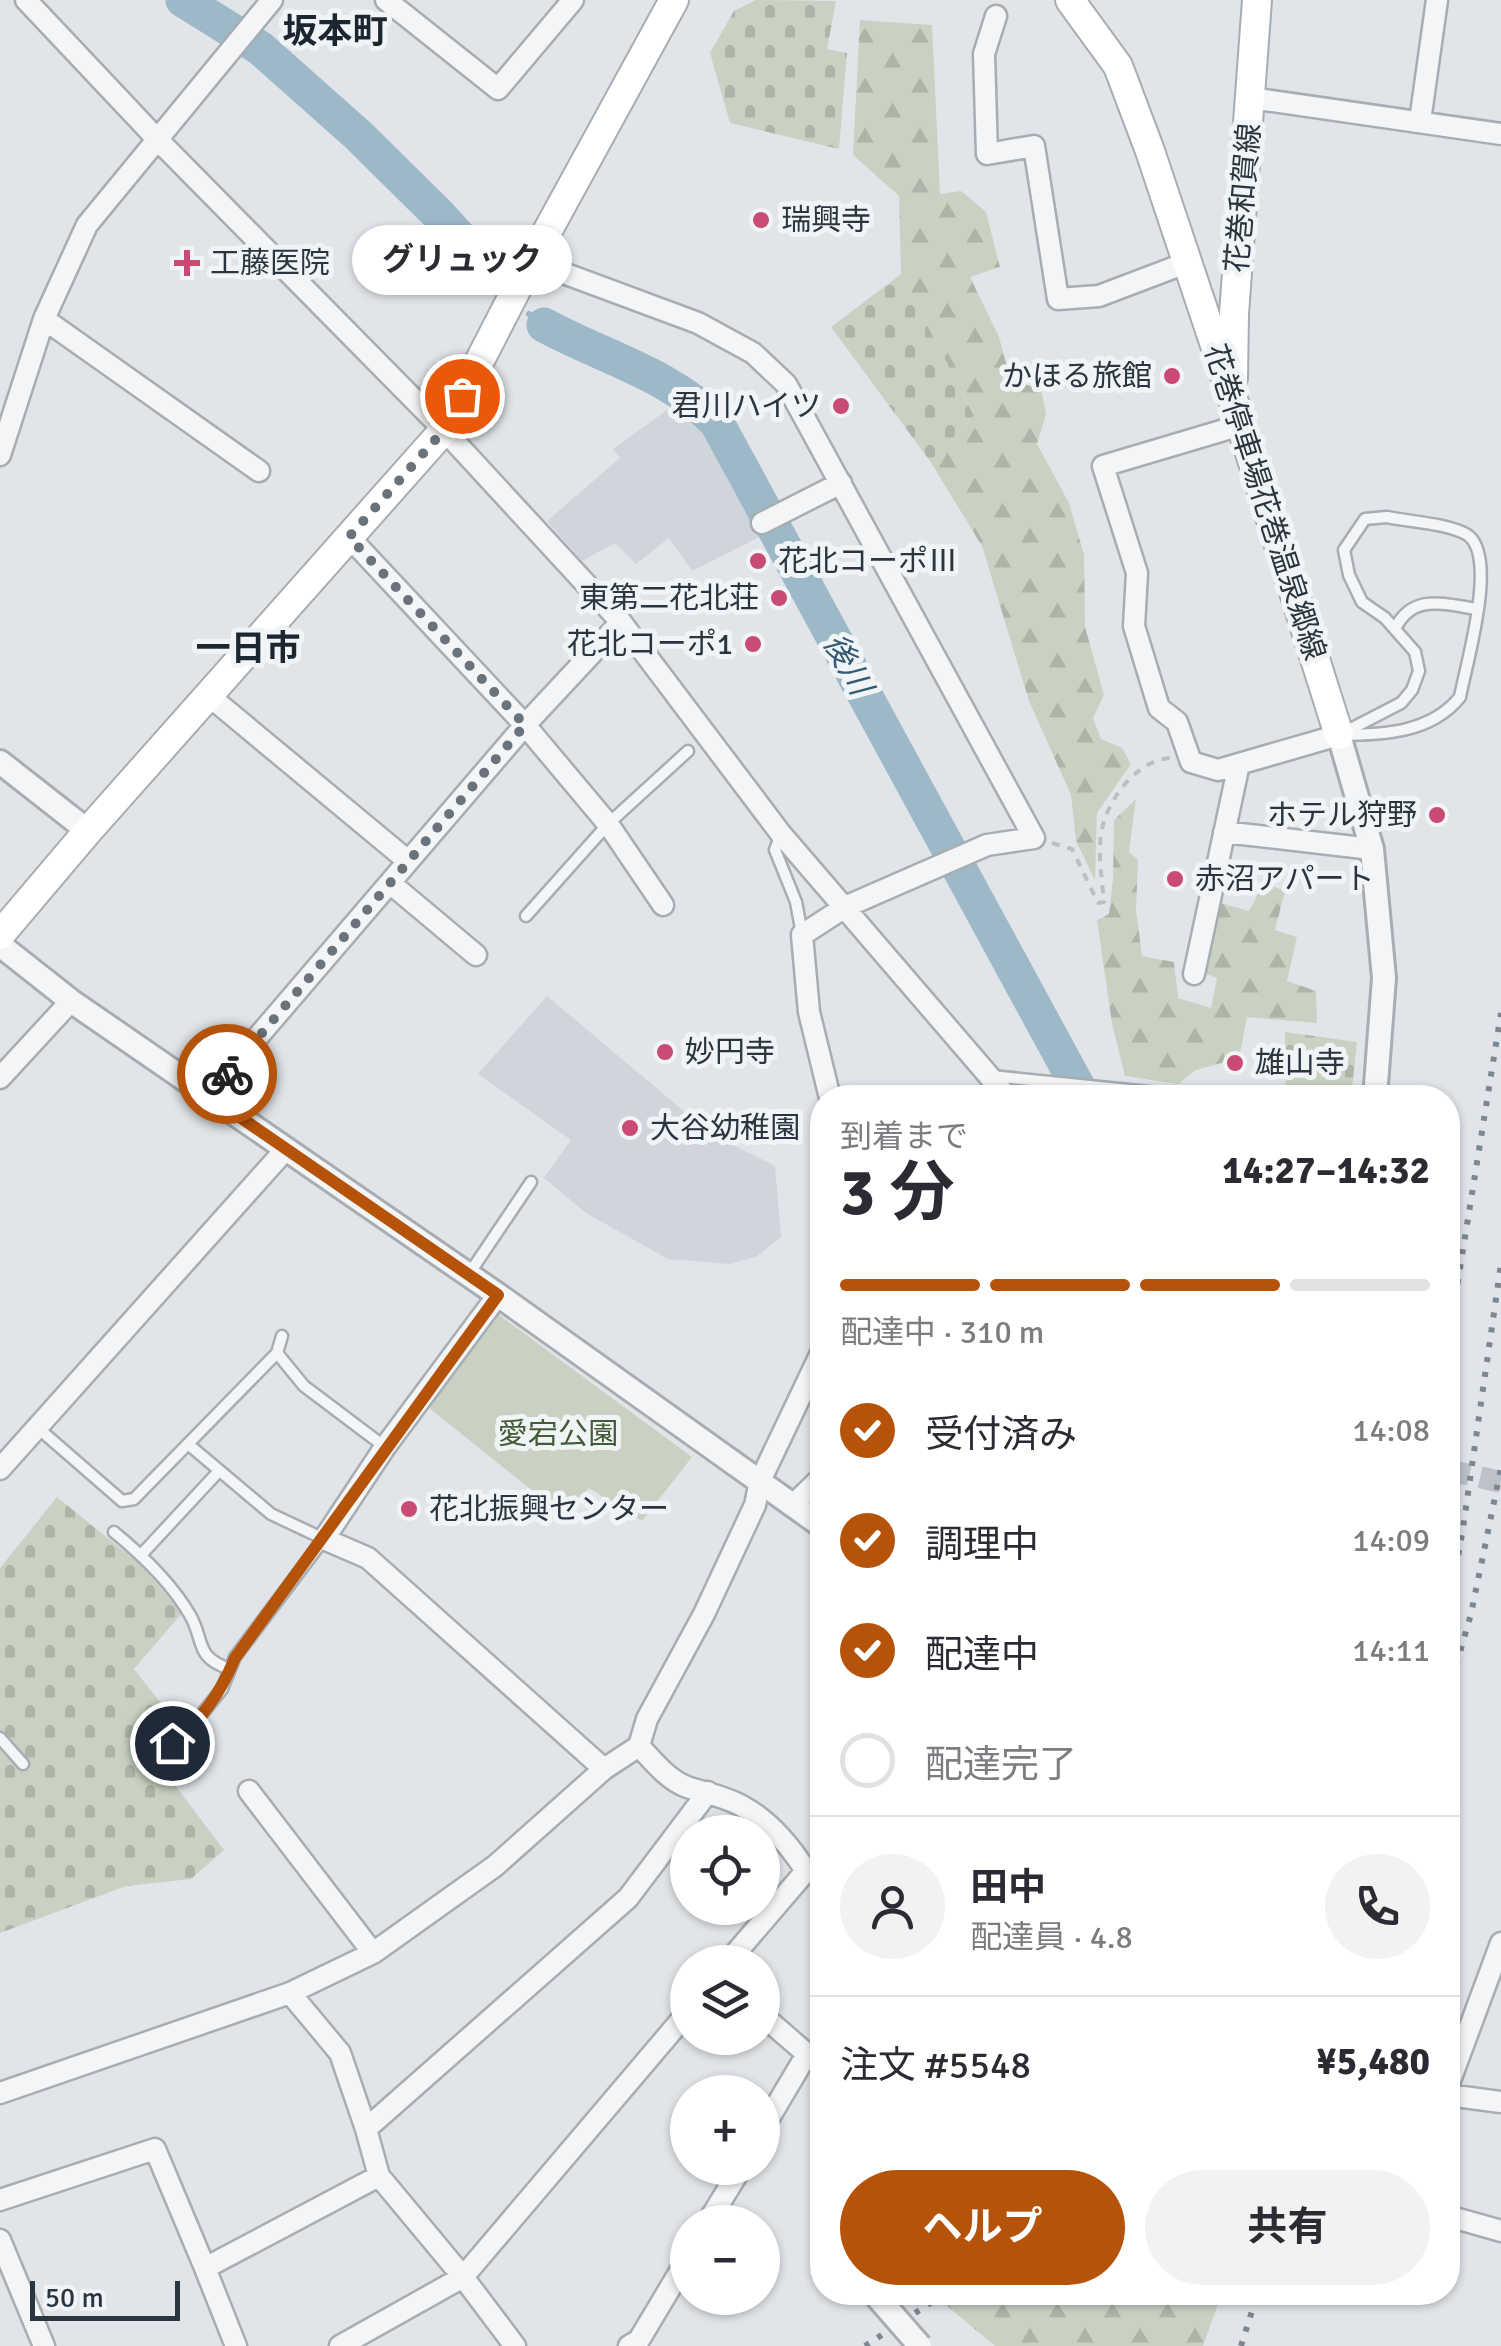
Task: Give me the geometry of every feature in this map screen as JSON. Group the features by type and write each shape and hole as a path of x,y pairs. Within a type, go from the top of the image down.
{"main road":[{"path":"0,935 88,830 444,430 674,0"},
{"name":"花巻停車場花巻温泉郷線","path":"1070,0 1118,66 1232,396 1339,734"},
{"name":"花巻和賀線","path":"1232,396 1257,0"},
{"path":"1187,267 1237,273"}],"street":[{"path":"26,0 444,430 621,622 781,834 997,1085"},
{"path":"0,455 44,319 87,225 272,0"},
{"path":"386,0 498,90 574,0"},
{"path":"1420,121 1437,0"},
{"path":"996,16 984,54 986,154 1034,146 1058,299 1098,296 1187,267"},
{"path":"1251,98 1501,134"},
{"path":"531,261 698,323 753,353 786,384 1034,838 987,845 845,908 802,935 810,1012 827,1085"},
{"path":"44,319 259,471"},
{"path":"1241,425 1103,466 1137,572 1134,626 1159,708 1178,722 1191,762 1218,770 1339,734 1372,849 1384,978 1376,1085"},
{"path":"762,523 840,483"},
{"path":"349,537 525,725 608,824 663,904"},
{"path":"208,1095 525,725 621,622"},
{"path":"208,696 408,861"},
{"path":"0,762 88,830"},
{"path":"1194,974 1239,764"},
{"path":"1224,832 1372,849"},
{"path":"390,883 476,955"},
{"path":"0,945 71,1000 498,1295 810,1518"},
{"path":"0,1078 71,1000"},
{"path":"0,1468 286,1149"},
{"path":"498,1295 385,1447 324,1538 368,1558 604,1768"},
{"path":"0,2094 290,1993 373,1953 495,1866 604,1768 639,1746 648,1719 684,1657 755,1506 760,1481 810,1376"},
{"path":"792,1505 810,1488"},
{"path":"639,1746 660,1770 684,1786 738,1804 765,1820 793,1850 806,1871 743,1945"},
{"path":"249,1791 373,1953"},
{"path":"366,2129 628,1898 708,1792"},
{"path":"1460,2057 1497,1966 1501,1943"},
{"path":"290,1993 340,2053 379,2176 515,2346"},
{"path":"780,2030 808,2054 780,2100"},
{"path":"340,2346 462,2277 670,2033"},
{"path":"1460,2097 1501,2102"},
{"path":"0,2200 155,2149 236,2346"},
{"path":"204,2268 379,2176"},
{"path":"1460,2219 1501,2231"},
{"path":"0,2240 44,2346"},
{"path":"629,2346 639,2340 670,2288"},
{"path":"884,2305 920,2346"}],"lane":[{"path":"1387,517 1464,533 1477,542 1484,570 1460,697 1447,714 1425,724 1382,735 1339,734 1401,703 1419,672 1415,652 1385,618 1362,602 1349,575 1344,550 1365,519 1387,517"},
{"path":"1395,629 1413,606 1432,602 1477,609"},
{"path":"526,916 608,824 688,751"},
{"path":"781,834 775,850 796,902 802,935"},
{"path":"990,1076 1056,1085"},
{"path":"468,1274 531,1182"},
{"path":"37,1427 122,1501 134,1500 277,1352 282,1336"},
{"path":"277,1352 304,1386 385,1447"},
{"path":"154,1756 190,1730 222,1689 235,1658 324,1538 270,1514 188,1444"},
{"path":"141,1555 219,1471"},
{"path":"114,1532 141,1555 192,1616 200,1648 214,1664 230,1669"},
{"path":"0,1738 23,1764"}],"path":[{"path":"1034,838 1072,849 1098,903 1104,902 1101,869 1105,819 1131,776 1145,764 1165,758 1190,759"}],"shaded area":[{"path":"678,402 708,427 767,533 692,571 669,538 636,564 615,543 582,561 547,521 620,458 613,449"},
{"name":"大谷幼稚園","path":"547,996 711,1134 775,1166 781,1237 756,1257 729,1264 668,1259 586,1213 544,1178 571,1140 478,1074"}],"green space":[{"path":"756,0 836,1 827,49 847,53 839,149 730,123 710,53 734,11"},
{"path":"860,20 932,25 940,194 961,191 986,212 1000,267 970,277 999,337 1009,374 1020,383 1041,389 1046,414 1037,444 1069,503 1084,555 1085,627 1104,695 1093,718 1101,739 1122,748 1131,764 1097,813 1095,880 1076,841 1071,795 1029,701 982,546 930,461 974,416 901,274 899,196 853,155"},
{"path":"901,274 974,416 930,461 831,327"},
{"path":"1136,799 1129,852 1138,860 1136,910 1142,956 1174,962 1178,998 1211,1008 1217,978 1206,974 1221,903 1249,911 1264,883 1285,891 1275,930 1297,937 1287,981 1316,991 1317,1023 1247,1017 1239,1058 1196,1070 1178,1084 1125,1076 1112,1024 1097,920 1109,914 1114,820"},
{"path":"1285,1032 1357,1042 1352,1085 1286,1085"},
{"name":"愛宕公園","path":"495,1312 692,1457 642,1521 589,1488 564,1516 423,1403"},
{"path":"57,1497 141,1565 182,1613 134,1669 199,1751 168,1776 224,1850 191,1879 126,1886 0,1933 0,1568"},
{"path":"1218,2305 1203,2346 995,2346 947,2306"}],"waterway":[{"name":"後川","path":"183,0 260,48 358,135 491,272"},
{"name":"後川","path":"491,272 503,286"},
{"name":"後川","path":"529,314 544,325"},
{"name":"後川","path":"544,325 658,379 717,423 1077,1085"}],"tunnel":[{"path":"1460,1473 1501,1482"}],"railway":[{"path":"1460,1268 1501,1013"},
{"path":"1460,1545 1501,1264"},
{"path":"1460,1652 1501,1468"},
{"path":"865,2346 927,2305"},
{"path":"1241,2346 1254,2305"}],"way so far":[{"path":"227,1074 525,725 349,537 444,430 462,396"}],"place":[{"name":"瑞興寺","path":"761,220"},
{"name":"工藤医院","path":"187,263"},
{"name":"かほる旅館","path":"1172,376"},
{"name":"グリュック","path":"462,396"},
{"name":"君川ハイツ","path":"841,406"},
{"name":"花北コーポⅢ","path":"758,561"},
{"name":"東第二花北荘","path":"779,598"},
{"name":"花北コーポ1","path":"753,644"},
{"name":"ホテル狩野","path":"1437,815"},
{"name":"赤沼アパート","path":"1175,879"},
{"name":"妙円寺","path":"665,1052"},
{"name":"雄山寺","path":"1235,1063"},
{"name":"大谷幼稚園","path":"630,1128"},
{"name":"花北振興センター","path":"409,1509"}],"district":[{"name":"坂本町","path":"335,31"},
{"name":"一日市","path":"248,648"}],"route":[{"path":"172,1743 190,1730 222,1689 235,1658 498,1295 208,1095 227,1074"}]}
